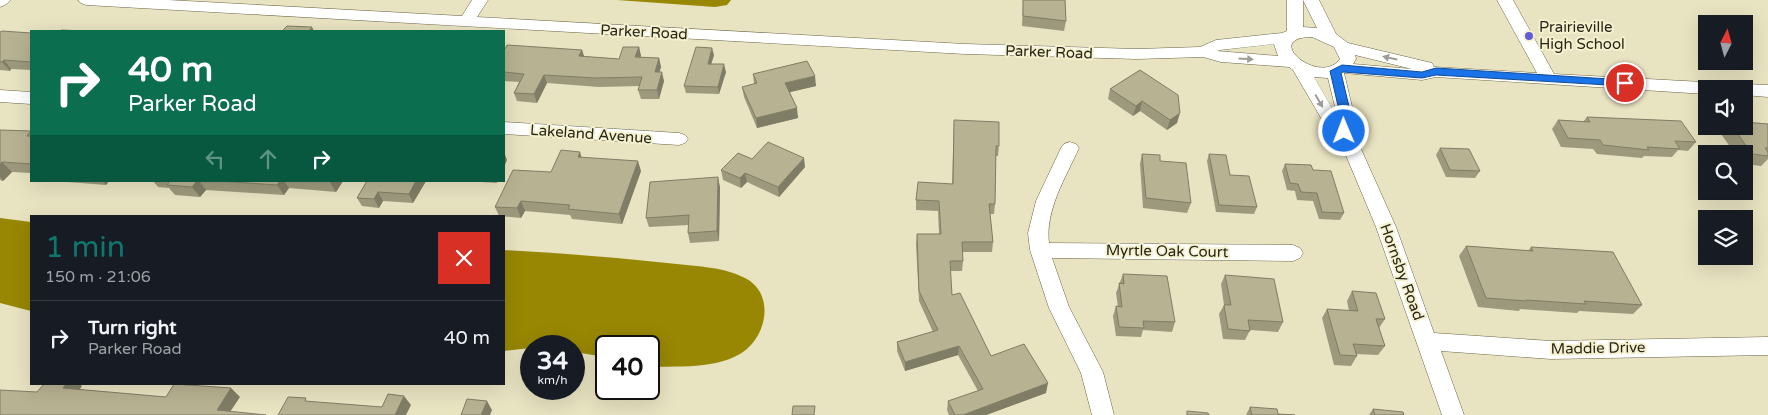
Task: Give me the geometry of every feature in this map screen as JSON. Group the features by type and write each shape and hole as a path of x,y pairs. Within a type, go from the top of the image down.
{"street":[{"name":"Parker Road","path":"86,0 236,4 467,22 966,50 1137,54 1203,52 1221,57 1295,64 1317,72 1339,70"},
{"path":"467,22 480,0"},
{"path":"1290,36 1295,0"},
{"path":"1311,0 1330,38 1344,47 1418,64 1436,72"},
{"path":"1505,0 1548,78"},
{"name":"Parker Road","path":"1203,52 1216,45 1312,32 1330,38"},
{"name":"Hornsby Road","path":"1290,36 1282,42 1282,50 1295,64 1330,119 1344,131 1386,227 1453,415"},
{"name":"Hornsby Road","path":"1344,47 1348,59 1339,70 1346,119 1344,131"},
{"path":"1339,70 1422,75 1436,72 1698,87"},
{"path":"1753,91 1768,92"},
{"path":"0,96 30,98"},
{"name":"Lakeland Avenue","path":"505,128 679,139"},
{"path":"1070,148 1045,201 1038,234 1040,250 1059,308 1092,372 1104,415"},
{"name":"Myrtle Oak Court","path":"1040,250 1293,253"},
{"name":"Maddie Drive","path":"1428,342 1551,350 1768,346"}],"shaded area":[{"path":"617,0 731,0 727,5 715,7"},
{"path":"0,218 30,222 30,311 0,303"},
{"path":"505,250 707,267 727,271 745,278 759,290 762,298 764,315 760,332 746,349 736,356 723,361 696,366 660,367 660,335 595,335 595,355 585,354 585,335 520,335 520,349 505,351"}],"building":[{"path":"1023,0 1065,0 1066,21 1023,16"},
{"path":"287,26 312,27 310,30 283,30"},
{"path":"0,32 30,33 30,62 4,60 0,62"},
{"path":"507,45 582,50 579,56 619,59 623,47 639,47 635,57 659,58 655,72 662,72 657,90 638,90 642,77 596,78 544,75 534,94 514,93 524,74 505,72 505,49"},
{"path":"696,47 712,48 708,64 724,64 718,87 684,86"},
{"path":"807,61 815,76 785,83 797,108 756,118 742,87 757,83 753,74"},
{"path":"1140,70 1178,95 1180,113 1170,120 1142,101 1136,106 1110,89"},
{"path":"1587,117 1681,121 1696,142 1675,141 1680,149 1647,147 1649,150 1603,145 1600,140 1568,138 1558,120 1590,122"},
{"path":"954,120 999,122 999,146 996,146 995,204 989,204 993,242 962,242 963,261 950,261 952,295 960,293 991,356 1024,344 1048,383 963,415 955,415 948,401 983,389 959,346 905,362 897,342 938,330 919,291 917,234 941,234 939,201 916,200 918,182 953,184"},
{"path":"1753,123 1768,124 1768,148 1765,148 1768,156 1753,154 1753,145 1746,145 1738,135 1753,135"},
{"path":"0,130 30,131 27,136 30,136 30,164 2,162 0,164"},
{"path":"768,142 804,158 778,187 745,173 740,178 721,170 738,153 752,159"},
{"path":"1440,148 1469,149 1480,171 1450,170"},
{"path":"561,150 580,152 578,157 638,161 619,214 568,209 570,205 521,201 517,208 495,207 513,170 551,172"},
{"path":"1142,154 1160,155 1160,161 1186,163 1191,203 1146,198"},
{"path":"1209,154 1226,155 1230,175 1249,176 1257,207 1219,205"},
{"path":"1285,164 1311,165 1313,170 1331,171 1344,213 1322,212 1317,193 1301,192 1298,184 1290,183"},
{"path":"718,177 717,231 688,233 689,215 646,218 650,182"},
{"path":"169,182 196,182 192,187 167,185"},
{"path":"234,182 279,182 277,185"},
{"path":"366,182 415,182 409,194 378,192 374,199 357,198"},
{"path":"1466,246 1533,251 1531,247 1613,252 1642,305 1584,301 1586,304 1486,298"},
{"path":"1123,274 1167,276 1175,322 1143,321 1144,328 1119,327 1116,306 1122,307 1119,283 1124,284"},
{"path":"1225,275 1274,279 1283,322 1248,320 1250,331 1228,329 1224,305 1231,305"},
{"path":"1352,291 1376,293 1385,319 1376,319 1385,346 1353,344 1357,356 1340,355 1327,309 1358,311"},
{"path":"43,385 65,385 63,388 166,397 173,385 231,388 217,410 266,415 0,415 0,390 37,392"},
{"path":"388,394 404,396 395,415 278,415 288,397 306,398 305,401 382,407"},
{"path":"467,399 487,401 481,415 461,415"},
{"path":"793,406 815,406 814,415 792,415"},
{"path":"1250,407 1277,409 1278,414 1295,415 1252,415"},
{"path":"1373,409 1403,412 1404,415 1375,415"},
{"path":"1187,411 1208,413 1209,415 1187,415"}],"place":[{"name":"Prairieville High School","path":"1529,36"}],"route":[{"path":"1344,131 1346,119 1335,71 1342,68 1422,75 1436,72 1625,83"}]}
